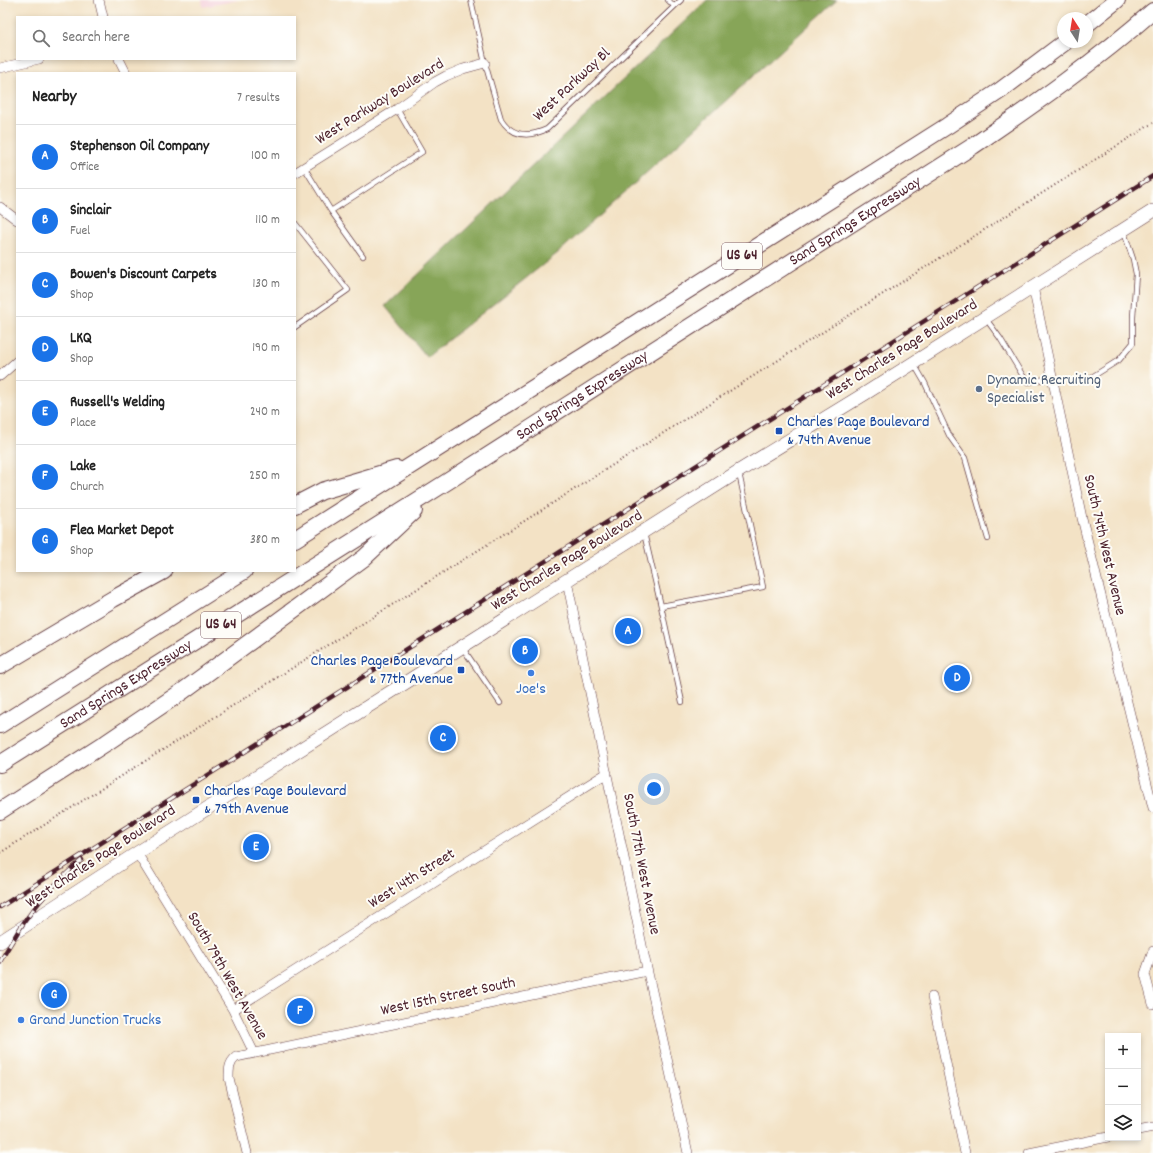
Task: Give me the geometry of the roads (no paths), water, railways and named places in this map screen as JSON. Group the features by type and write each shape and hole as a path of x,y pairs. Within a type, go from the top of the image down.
{"highway":[{"path":"1093,19 1117,0"},
{"name":"Sand Springs Expressway","path":"0,764 891,199 1022,113 1108,49 1153,11"},
{"name":"Sand Springs Expressway","path":"296,538 947,126 1001,90 1057,48"},
{"path":"296,505 322,491 415,463"},
{"path":"0,811 106,743 183,691 364,558 442,485"},
{"path":"0,666 106,603 162,572"},
{"name":"Sand Springs Expressway","path":"0,725 242,572"}],"main road":[{"name":"West Charles Page Boulevard","path":"0,942 137,853 567,580 644,533 739,471 914,363 1153,211"}],"street":[{"path":"98,0 103,16"},
{"path":"0,68 35,60"},
{"path":"120,60 126,72"},
{"name":"West Parkway Boulevard","path":"296,172 397,109 435,82 463,69 485,63"},
{"path":"0,207 16,219"},
{"name":"South 74th West Avenue","path":"1034,287 1084,526 1153,808"},
{"path":"0,376 16,362"},
{"name":"South 77th West Avenue","path":"567,580 647,971 688,1153"},
{"name":"West 14th Street","path":"233,1010 607,772"},
{"name":"South 79th West Avenue","path":"137,853 233,1010 254,1053 236,1057 231,1061 229,1066 229,1078 247,1153"},
{"path":"1153,951 1145,974 1153,1004"},
{"name":"West 15th Street South","path":"254,1053 647,971"},
{"path":"932,997 965,1153"},
{"path":"1141,1129 1153,1127"},
{"path":"1029,1153 1105,1138"}],"lane":[{"name":"West Parkway Bl","path":"471,0 485,63 497,107 505,125 523,135 530,135 547,129 681,0"},
{"path":"668,0 674,6"},
{"path":"331,211 422,152 397,109"},
{"path":"304,168 331,211 363,256"},
{"path":"296,224 348,290 296,326"},
{"path":"1087,380 1119,360 1132,342 1136,274 1133,259 1123,230"},
{"path":"985,318 1000,338 1028,382 1052,378"},
{"path":"914,363 950,437 965,458 988,539"},
{"path":"661,606 763,587 739,471"},
{"path":"644,533 682,702"},
{"path":"462,647 500,703"}],"railway":[{"path":"0,907 1153,176"},
{"path":"0,962 19,930 40,901 82,860"}],"place":[{"name":"Dynamic Recruiting Specialist","path":"979,389"},
{"name":"Charles Page Boulevard & 74th Avenue","path":"779,431"},
{"name":"Stephenson Oil Company","path":"628,631"},
{"name":"Sinclair","path":"525,651"},
{"name":"Charles Page Boulevard & 77th Avenue","path":"461,670"},
{"name":"Joe's","path":"531,673"},
{"name":"LKQ","path":"957,678"},
{"name":"Bowen's Discount Carpets","path":"443,738"},
{"name":"Charles Page Boulevard & 79th Avenue","path":"196,800"},
{"name":"Russell's Welding","path":"256,847"},
{"name":"Flea Market Depot","path":"54,995"},
{"name":"Lake","path":"300,1011"},
{"name":"Grand Junction Trucks","path":"21,1020"}]}
